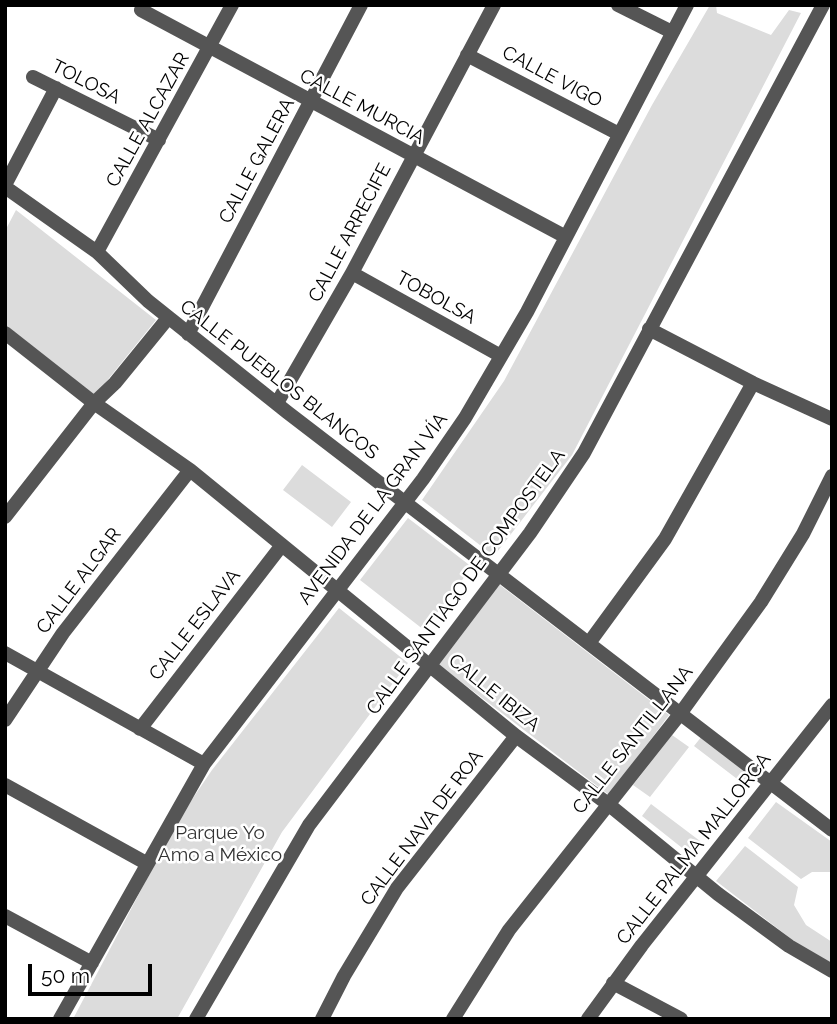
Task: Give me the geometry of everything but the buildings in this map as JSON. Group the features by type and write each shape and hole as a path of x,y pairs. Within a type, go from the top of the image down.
{"street":[{"name":"CALLE ALCAZAR","path":"97,252 232,5"},
{"name":"CALLE GALERA","path":"188,334 361,5"},
{"name":"CALLE ARRECIFE","path":"276,402 352,273 494,5"},
{"path":"618,5 672,32"},
{"name":"AVENIDA DE LA GRAN VÍA","path":"60,1019 204,764 453,435 501,356 566,237 687,5"},
{"name":"CALLE SANTIAGO DE COMPOSTELA","path":"197,1018 309,825 499,574 584,453 822,5"},
{"name":"CALLE MURCIA","path":"141,10 566,237"},
{"name":"CALLE VIGO","path":"467,55 619,134"},
{"name":"TOLOSA","path":"33,77 159,140"},
{"path":"5,186 56,88"},
{"name":"CALLE PUEBLOS BLANCOS","path":"5,186 97,252 168,318 404,503 832,830"},
{"name":"TOBOLSA","path":"352,273 501,356"},
{"path":"5,517 94,403 115,383 168,318"},
{"path":"649,328 753,383 832,419"},
{"name":"CALLE IBIZA","path":"5,333 94,403 190,470 516,736 608,804 789,946 832,971"},
{"path":"589,643 664,539 753,383"},
{"name":"CALLE ALGAR","path":"5,720 36,670 190,470"},
{"name":"CALLE SANTILLANA","path":"453,1019 509,930 680,714 782,569 832,476"},
{"name":"CALLE ESLAVA","path":"140,729 282,545"},
{"path":"5,653 204,764"},
{"name":"CALLE PALMA MALLORCA","path":"588,1019 769,783 831,709"},
{"name":"CALLE NAVA DE ROA","path":"322,1019 344,976 397,888 516,736"},
{"path":"5,785 146,863"},
{"path":"5,916 92,963"},
{"path":"613,984 681,1019"}],"green space":[{"path":"710,5 716,5 717,13 771,35 789,10 801,13 572,455 494,556 422,500 504,381 652,105"},
{"path":"16,210 156,320 93,398 5,328 5,231"},
{"path":"302,465 351,502 332,527 283,490"},
{"path":"408,518 472,567 424,630 360,580"},
{"path":"496,582 669,715 609,795 435,662"},
{"name":"Parque Yo Amo a México","path":"339,608 408,663 282,832 177,1019 73,1019 178,820 212,770"},
{"path":"706,731 757,770 745,785 694,746"},
{"path":"672,735 689,747 650,797 633,785"},
{"path":"776,802 832,842 832,872 812,872 801,879 748,838"},
{"path":"651,804 700,841 691,855 642,816"},
{"path":"745,846 798,887 794,905 806,925 832,942 832,963 803,948 716,881"}]}
